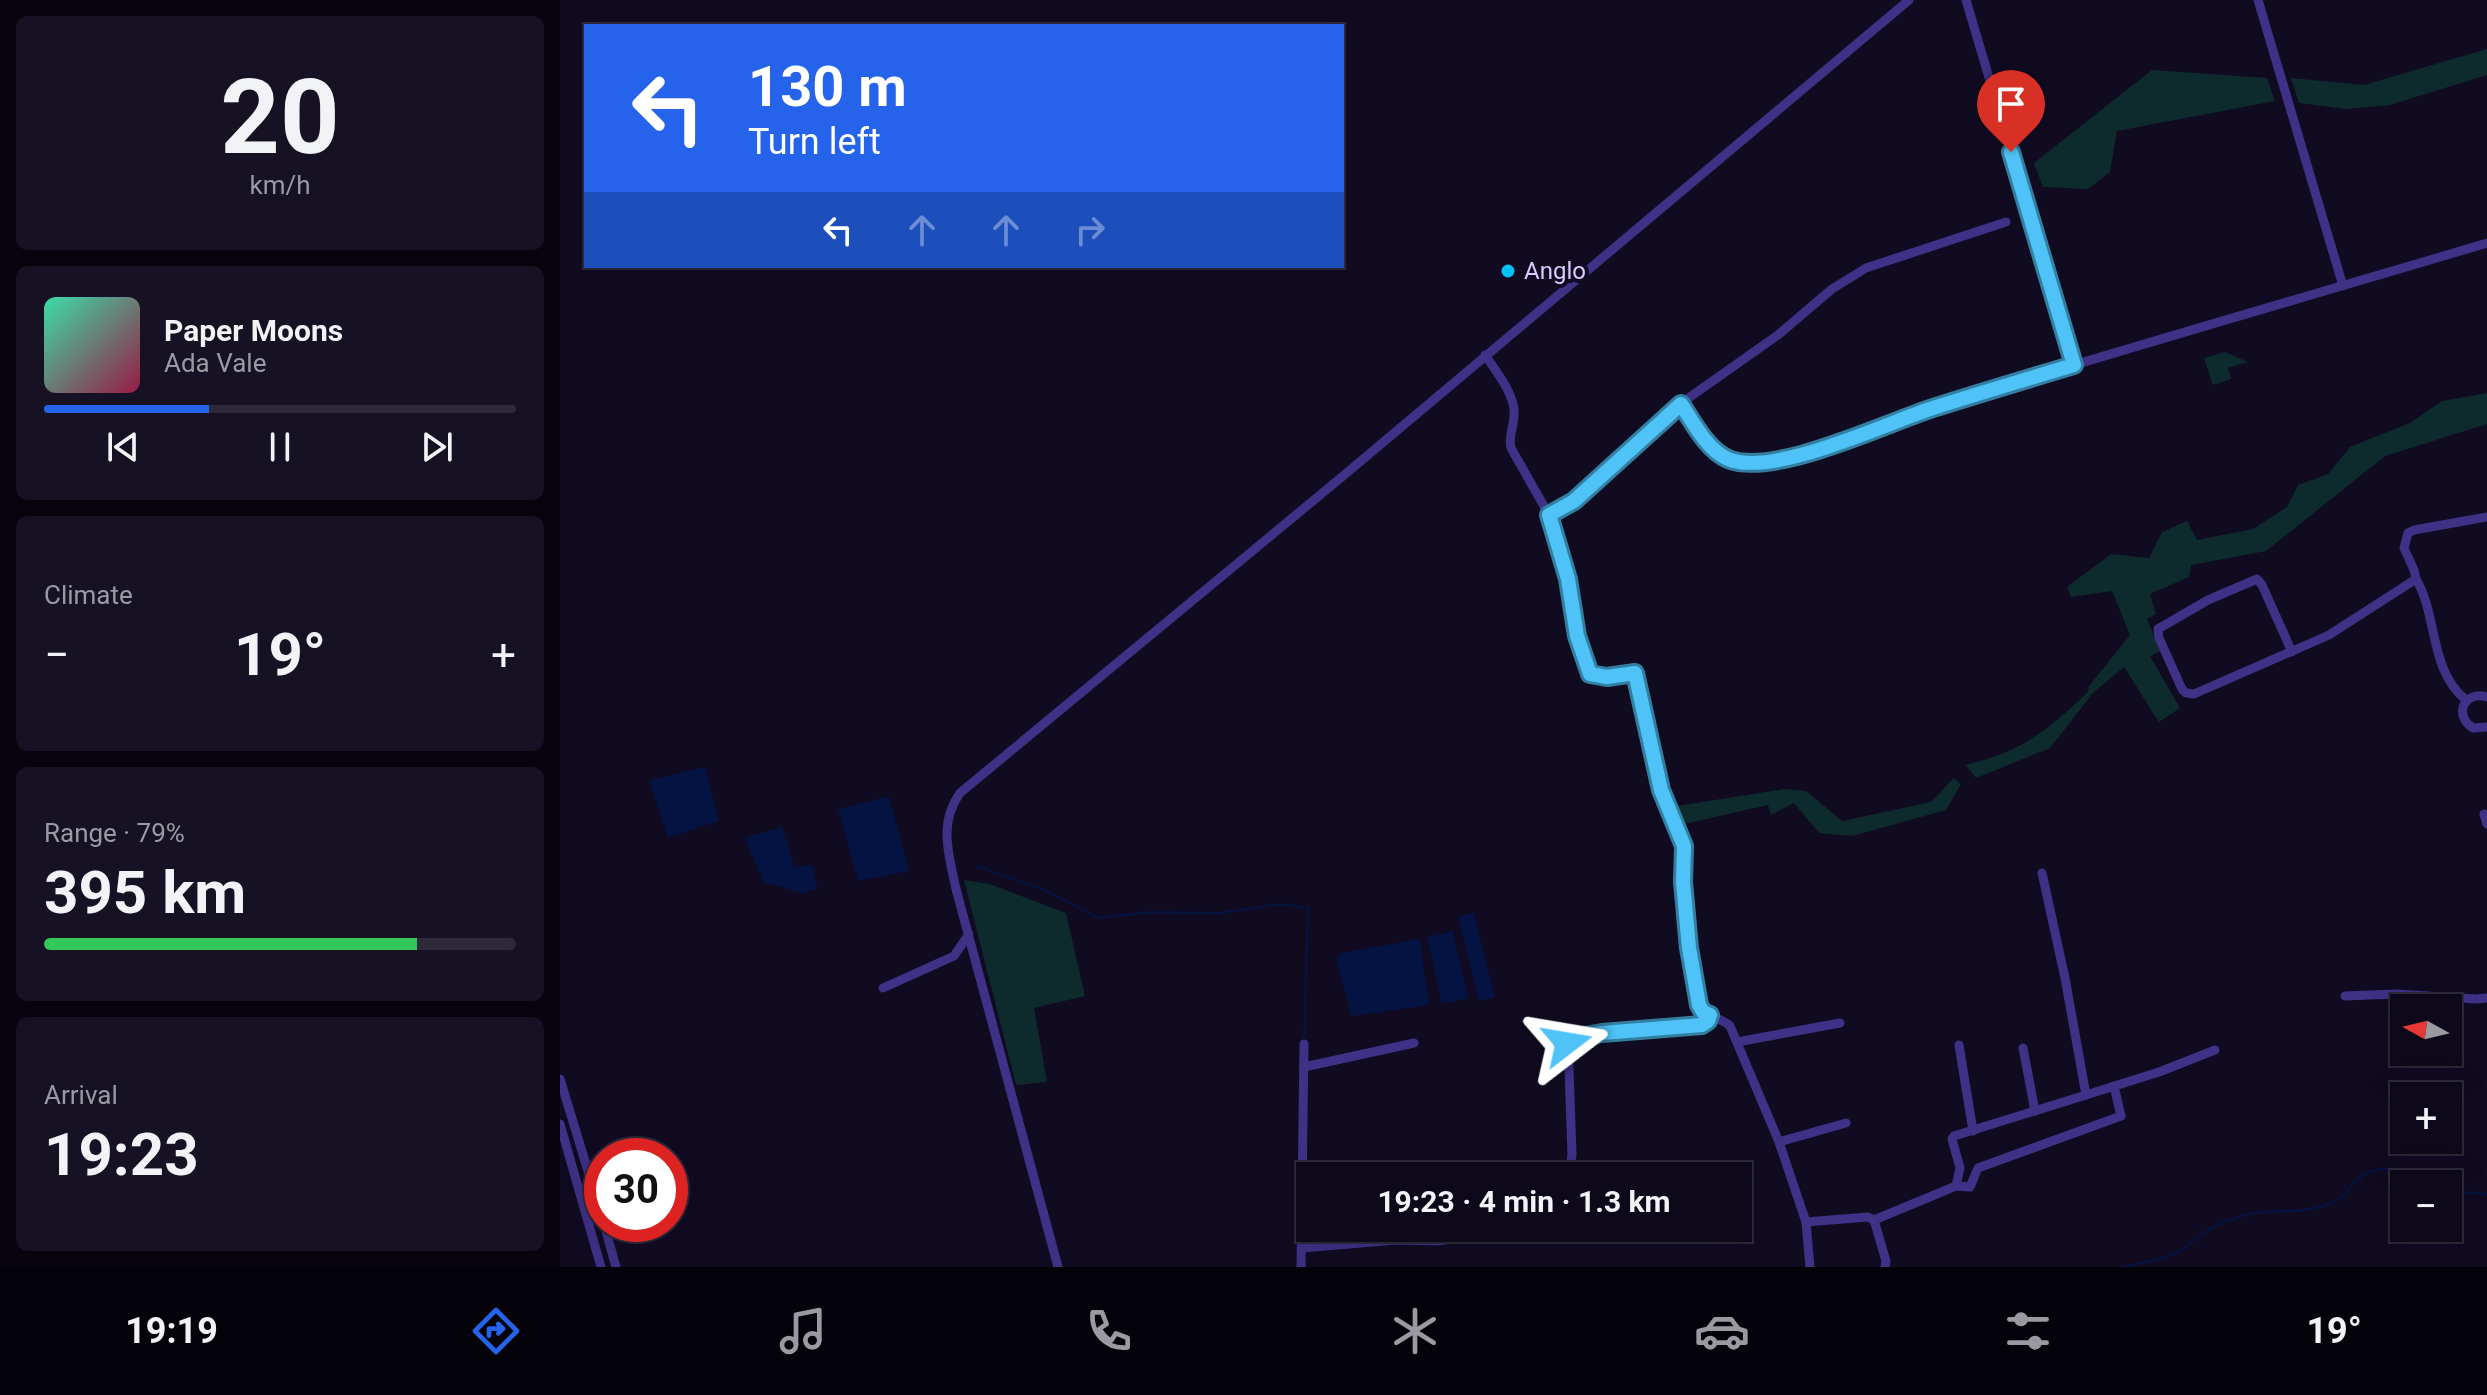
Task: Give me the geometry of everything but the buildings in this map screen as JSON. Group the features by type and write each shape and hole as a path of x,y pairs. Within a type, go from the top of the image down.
{"street":[{"path":"1058,1267 956,889 947,844 947,817 960,793 1798,96 1909,0"},
{"path":"1966,0 2074,365"},
{"path":"2258,0 2343,286"},
{"path":"1549,515 1574,501 1681,404 1778,335 1848,277 1866,268 2006,222"},
{"path":"1681,404 1713,449 1725,458 1737,462 1757,462 1809,452 1931,408 2487,243"},
{"path":"1485,355 1513,405 1511,448 1549,515 1568,579 1577,636 1590,674 1607,677 1635,673 1661,790 1684,846 1683,882 1689,948 1699,1005 1703,1012 1727,1023 1737,1042 1779,1142 1806,1222 1810,1267"},
{"path":"2466,700 2445,675 2414,570 2404,548 2408,533 2414,530 2487,517"},
{"path":"2292,652 2257,579 2209,599 2158,629 2159,638 2182,689 2196,694 2292,652 2329,635 2416,579"},
{"path":"2487,697 2474,695 2466,700 2461,714 2465,723 2477,729 2487,727"},
{"path":"2042,873 2086,1095"},
{"path":"883,988 954,956 969,934"},
{"path":"2345,996 2396,994 2487,998"},
{"path":"1571,1162 1568,1041 1602,1033 1702,1025 1710,1015"},
{"path":"1737,1042 1840,1023"},
{"path":"1304,1067 1414,1043"},
{"path":"1301,1267 1304,1044"},
{"path":"1959,1045 1973,1131"},
{"path":"2023,1048 2035,1111"},
{"path":"1956,1186 1960,1168 1952,1139 1954,1136 2114,1086 2215,1050"},
{"path":"560,1079 584,1158"},
{"path":"1874,1220 1956,1186 1970,1187 1978,1168 2121,1116 2114,1086"},
{"path":"1779,1142 1846,1123"},
{"path":"560,1124 601,1267"},
{"path":"1806,1222 1868,1217 1874,1220 1885,1267"},
{"path":"609,1242 616,1267"},
{"path":"1302,1248 1370,1242"}],"green space":[{"path":"2487,49 2487,75 2390,105 2346,109 2299,103 2291,78 2364,85"},
{"path":"2152,70 2267,78 2275,101 2117,131 2110,172 2088,189 2043,187 2034,163"},
{"path":"2225,352 2248,362 2228,368 2231,379 2213,385 2204,358"},
{"path":"2487,393 2487,424 2385,456 2266,551 2191,565 2189,577 2150,594 2156,614 2147,619 2160,651 2150,656 2180,708 2159,722 2124,667 2093,693 2050,748 1976,778 1966,765 2018,746 2058,719 2087,693 2089,686 2130,635 2112,591 2071,597 2067,587 2111,554 2149,558 2162,532 2187,521 2197,540 2253,529 2287,507 2298,485 2328,474 2350,447 2410,423 2442,401"},
{"path":"1954,778 1961,784 1946,810 1852,836 1819,833 1794,803 1771,815 1768,805 1684,824 1677,806 1784,789 1806,791 1842,821 1931,802"},
{"path":"964,880 990,884 1066,913 1085,996 1034,1008 1047,1082 1016,1085"}],"shaded area":[{"path":"705,767 719,821 668,838 649,780"},
{"path":"889,796 909,871 858,881 838,809"},
{"path":"782,827 795,867 812,865 818,889 801,893 764,882 745,838"},
{"path":"1474,913 1495,997 1479,1001 1458,917"},
{"path":"1453,931 1468,998 1442,1004 1427,937"},
{"path":"1420,939 1429,1005 1352,1016 1336,960 1340,953"}],"waterway":[{"path":"977,866 1042,889 1098,918 1150,912 1220,913 1280,904 1308,908 1304,1037"},
{"path":"2123,1267 2176,1253 2222,1223 2256,1213 2315,1208 2337,1201 2365,1174 2375,1170 2402,1170"},
{"path":"2462,1192 2487,1194"}],"place":[{"name":"Anglo","path":"1508,271"}],"route":[{"path":"1567,1043 1574,1038 1602,1033 1702,1025 1710,1015 1703,1012 1699,1005 1689,948 1683,882 1684,846 1661,790 1635,673 1607,677 1590,674 1577,636 1568,579 1549,515 1574,501 1681,404 1713,449 1737,462 1757,462 1809,452 1931,408 2074,365 2011,152"}]}
